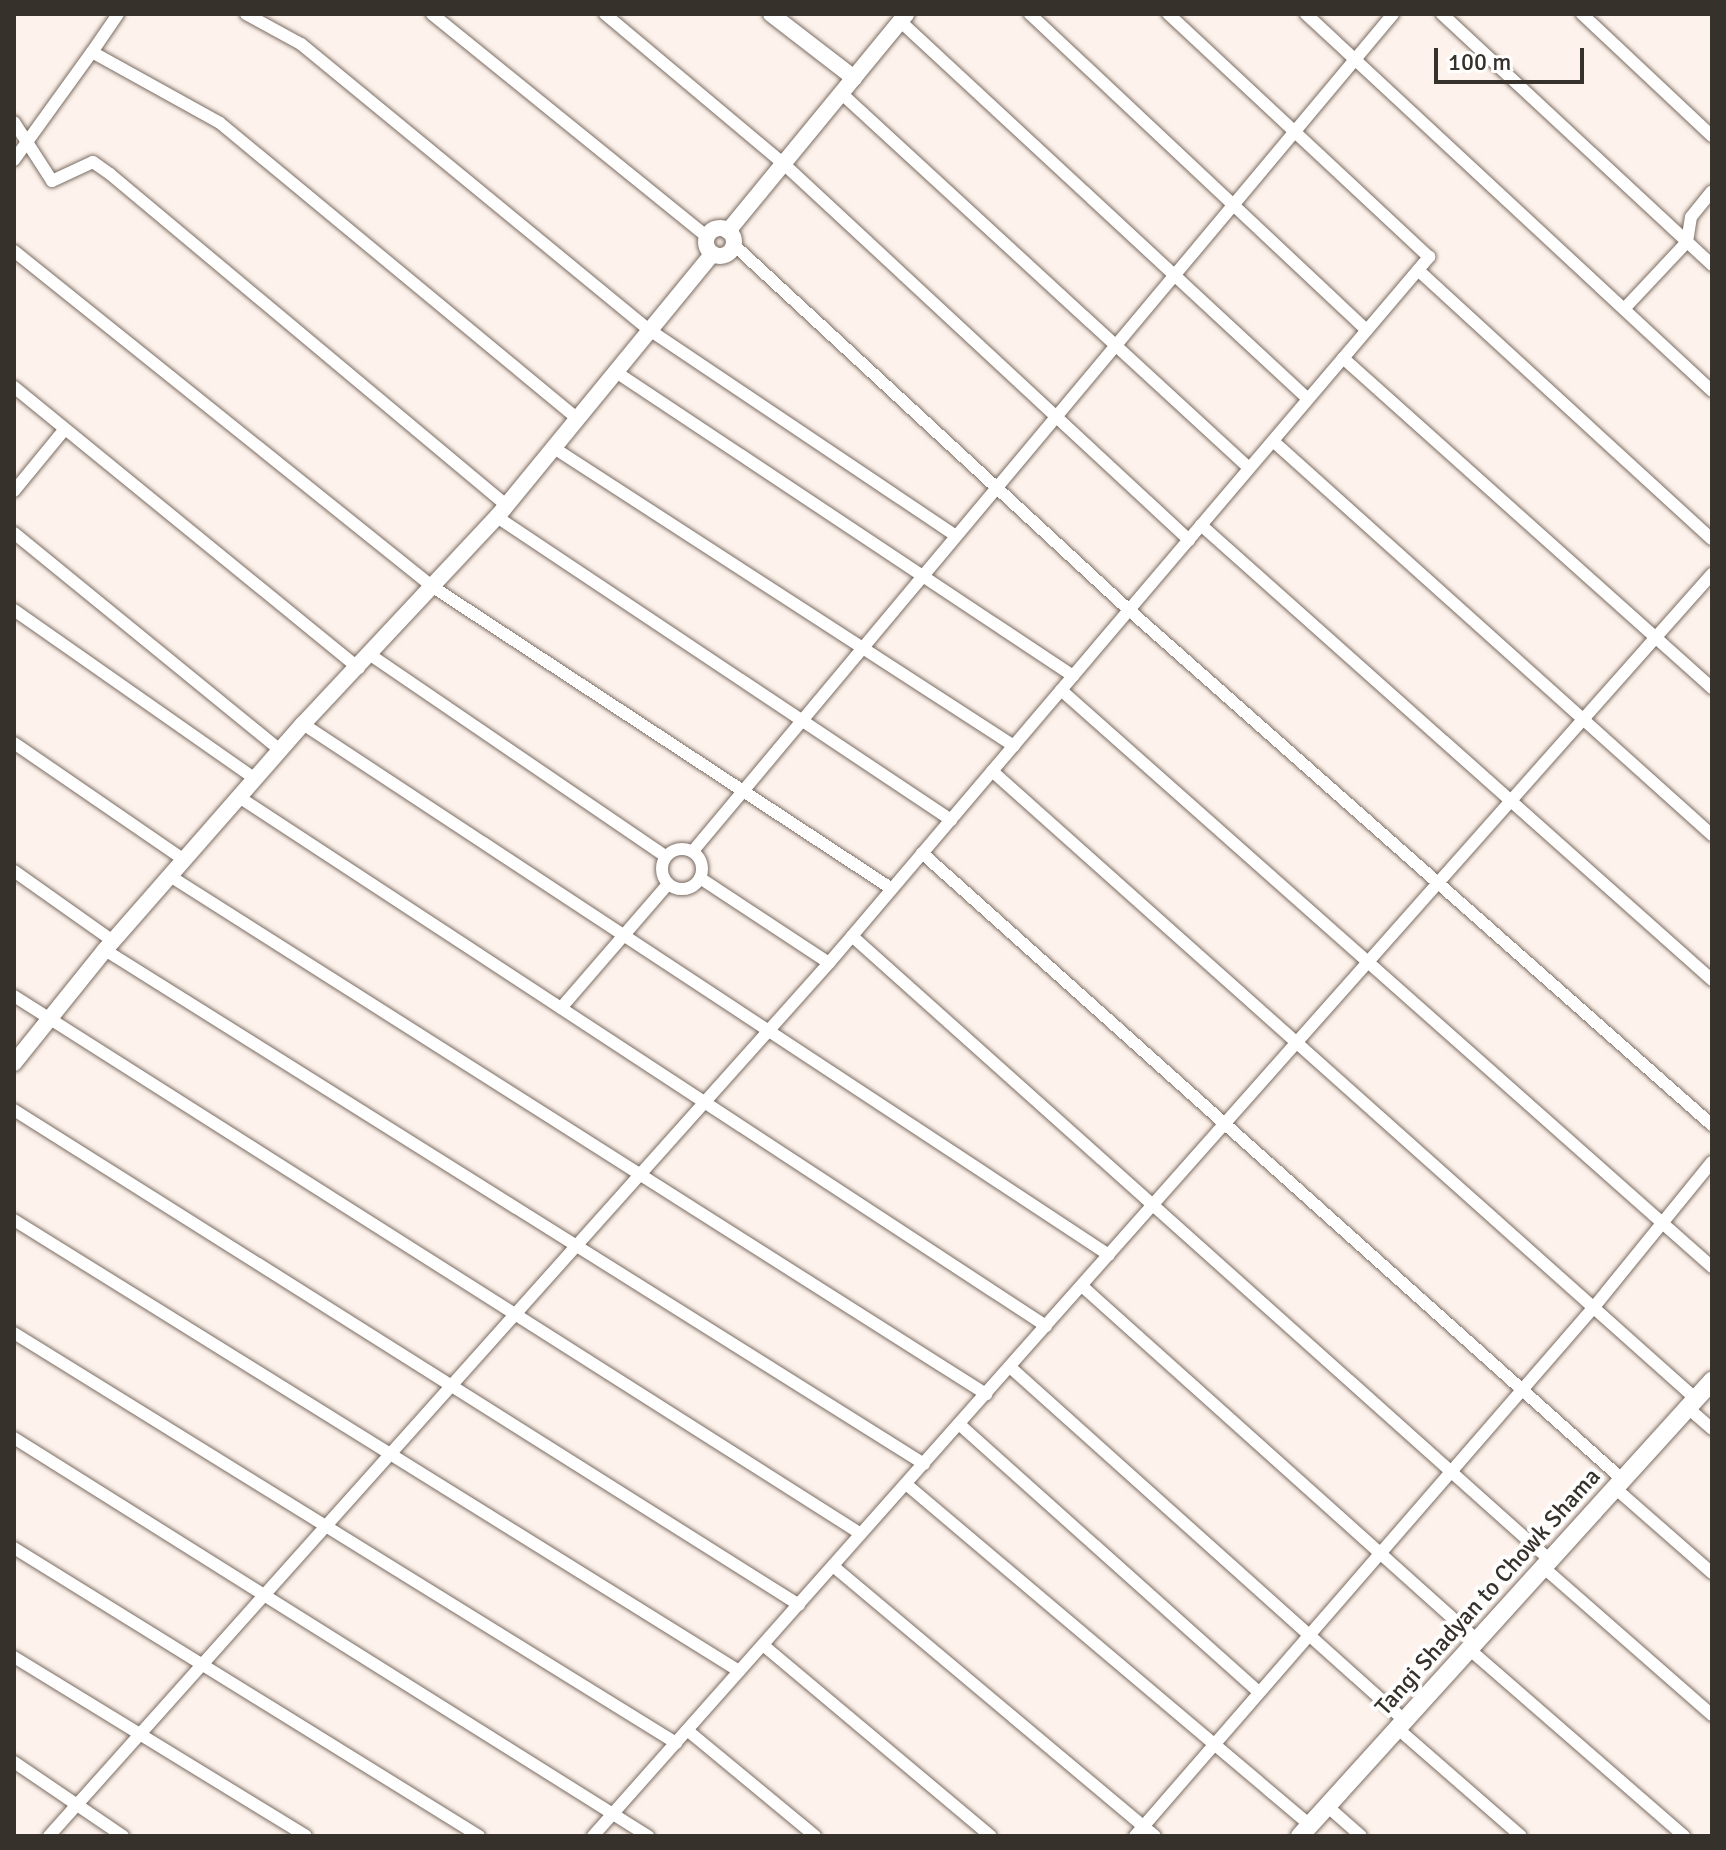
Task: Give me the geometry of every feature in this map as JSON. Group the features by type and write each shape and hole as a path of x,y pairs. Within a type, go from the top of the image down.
{"main road":[{"path":"771,14 854,78"},
{"path":"712,254 723,256 731,238 841,93 903,18"},
{"path":"712,254 707,237 718,228 731,238"},
{"path":"14,1063 109,945 280,750 372,656 502,511 712,254"},
{"name":"Tangi Shadyan to Chowk Shama","path":"1305,1830 1712,1381"}],"street":[{"path":"14,160 118,14"},
{"path":"246,14 301,44 651,331 955,535"},
{"path":"432,14 707,237"},
{"path":"605,14 786,166 1189,540"},
{"path":"1030,14 1367,330"},
{"path":"49,1836 267,1596 829,963 1429,257 1168,14"},
{"path":"1306,14 1712,391"},
{"path":"693,851 1054,415 1393,14"},
{"path":"1442,14 1712,265"},
{"path":"1582,14 1712,136"},
{"path":"903,18 1308,399"},
{"path":"92,52 220,123 578,419"},
{"path":"841,93 1249,468"},
{"path":"14,122 52,181 93,162 110,174 502,511 801,720 951,820"},
{"path":"1624,309 1687,242 1691,217 1712,191"},
{"path":"731,238 994,488 1129,610 1441,881 1712,1125"},
{"path":"14,251 433,587 892,889"},
{"path":"1418,270 1712,539"},
{"path":"1343,358 1712,688"},
{"path":"616,372 1073,676"},
{"path":"14,387 359,668"},
{"path":"14,491 65,429"},
{"path":"1273,441 1712,835"},
{"path":"554,448 1014,746"},
{"path":"1201,525 1712,980"},
{"path":"14,533 280,750"},
{"path":"593,1836 1712,574"},
{"path":"14,610 255,779"},
{"path":"372,656 665,856"},
{"path":"1061,690 1712,1267"},
{"path":"303,724 1109,1255"},
{"path":"14,743 184,860"},
{"path":"992,771 1594,1307 1692,1403 1712,1429"},
{"path":"239,797 1046,1326"},
{"path":"678,848 693,851 702,863 700,878 689,888 668,884 661,871 665,856 678,848"},
{"path":"922,853 1521,1389 1712,1573"},
{"path":"14,871 109,945 577,1246 924,1464"},
{"path":"170,876 986,1394"},
{"path":"700,878 829,963"},
{"path":"561,1008 668,884"},
{"path":"852,936 1449,1469 1546,1564 1712,1715"},
{"path":"14,996 514,1317 861,1534"},
{"path":"14,1110 799,1605"},
{"path":"1139,1831 1257,1690 1594,1307 1660,1221 1712,1162"},
{"path":"14,1220 739,1671"},
{"path":"1082,1286 1379,1552 1473,1644 1684,1836"},
{"path":"14,1333 676,1743"},
{"path":"1010,1367 1308,1634 1521,1836"},
{"path":"959,1424 1257,1690"},
{"path":"14,1438 648,1836"},
{"path":"906,1484 1214,1743 1305,1830"},
{"path":"14,1548 479,1836"},
{"path":"833,1566 1139,1831 1155,1836"},
{"path":"763,1645 991,1836"},
{"path":"14,1657 306,1836"},
{"path":"687,1730 815,1836"},
{"path":"14,1762 75,1807 123,1836"},
{"path":"1327,1806 1361,1836"}]}
